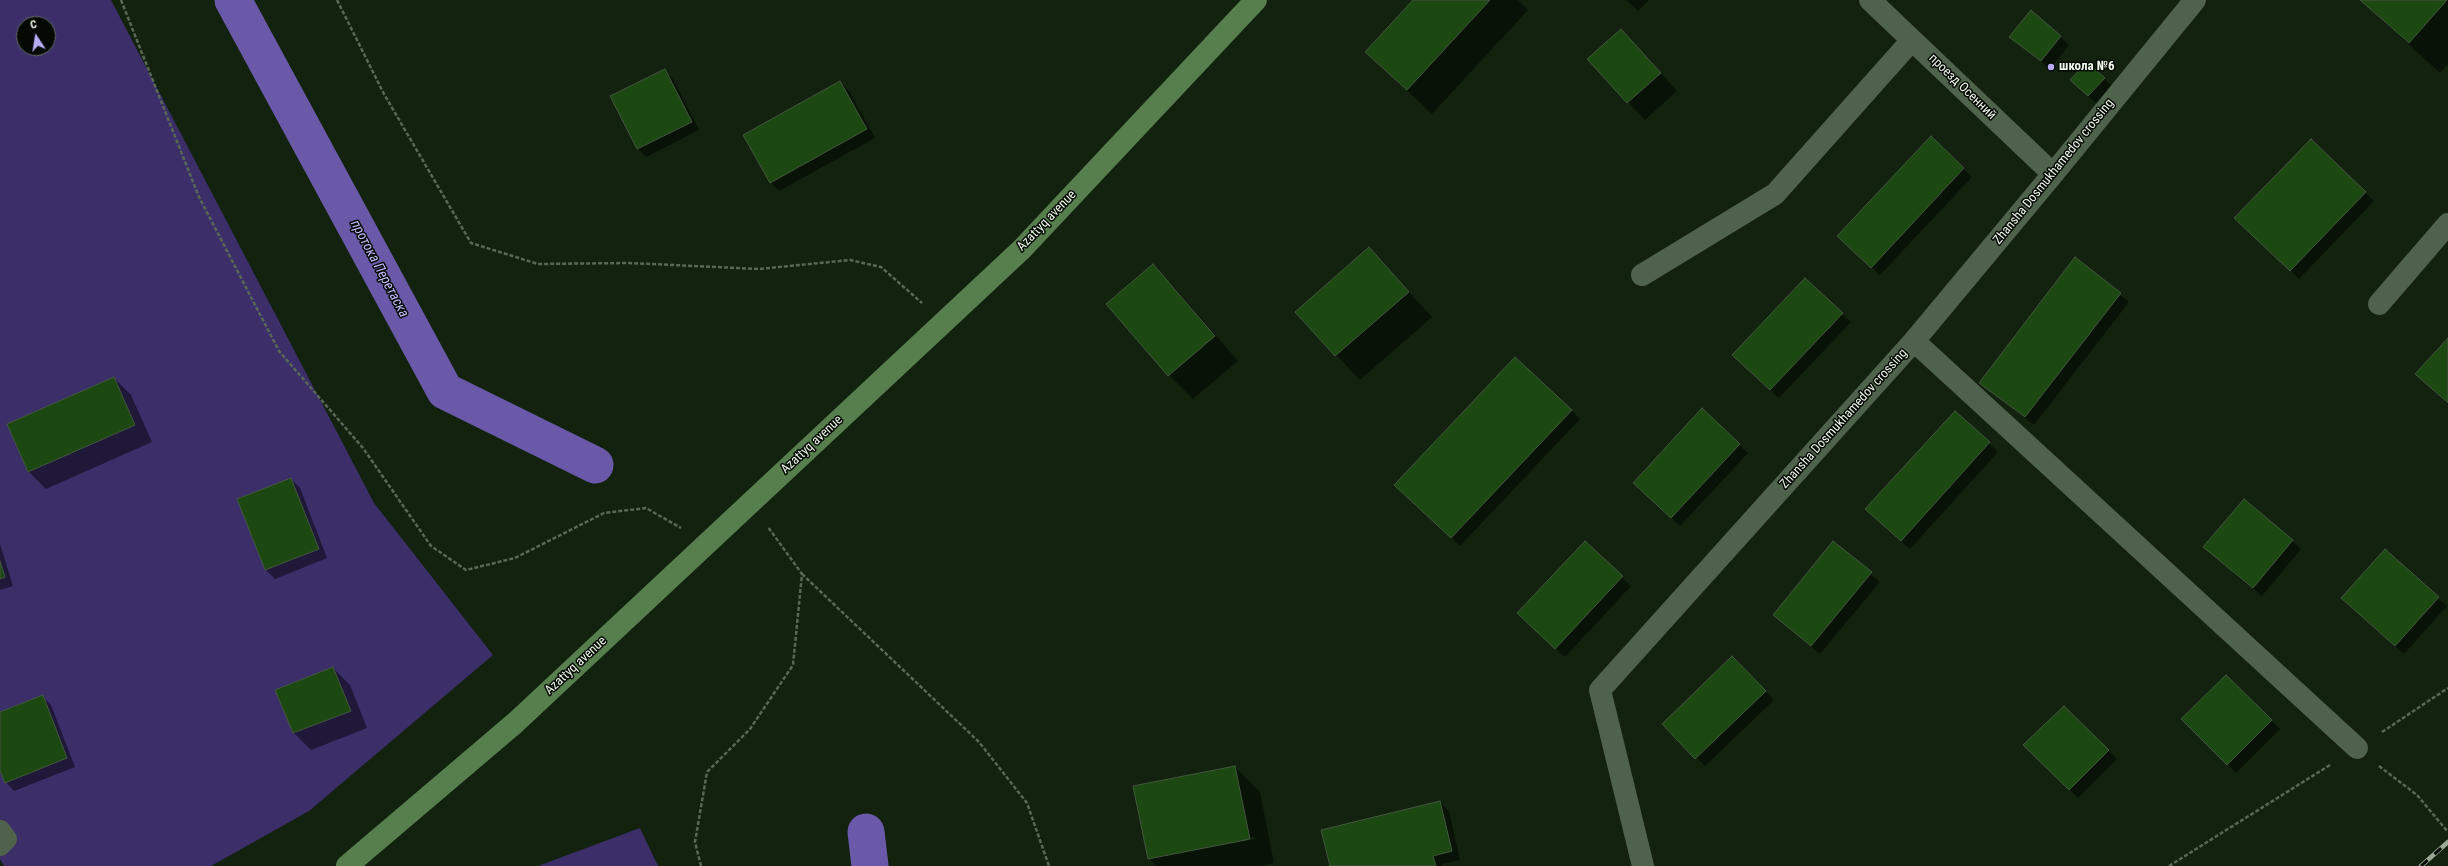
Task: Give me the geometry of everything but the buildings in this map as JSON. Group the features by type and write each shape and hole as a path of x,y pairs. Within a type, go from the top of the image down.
{"main road":[{"name":"Azattyq avenue","path":"347,866 515,723 1022,249 1256,0"}],"street":[{"name":"проезд Осенний","path":"1870,0 2054,174"},
{"name":"Zhansha Dosmukhamedov crossing","path":"1643,866 1600,690 1914,341 2054,174 2195,0"},
{"path":"1642,275 1776,194 1912,40"},
{"path":"2378,304 2448,224"},
{"path":"1914,341 2356,748"},
{"path":"0,831 6,839 0,845"}],"path":[{"path":"121,0 199,197 279,351 363,448 431,546 466,570 515,558 604,513 646,508 707,544"},
{"path":"337,0 384,94 471,243 538,264 629,263 759,269 850,260 881,267 944,321"},
{"path":"750,503 802,574 979,742 1027,802 1049,866"},
{"path":"700,866 695,842 707,772 750,730 793,665 802,574"},
{"path":"2169,866 2448,688"},
{"path":"2356,748 2417,795 2448,832"}],"shaded area":[{"path":"0,0 111,0 374,503 493,655 309,811 211,866 4,866 0,859"},
{"path":"640,828 658,866 538,866"}],"waterway":[{"name":"протока Перетаска","path":"233,0 445,391 595,465"},
{"name":"протока Перетаска","path":"866,832 870,866"}],"railway":[{"path":"2421,866 2448,842"}],"place":[{"name":"школа №6","path":"2051,67"}]}
